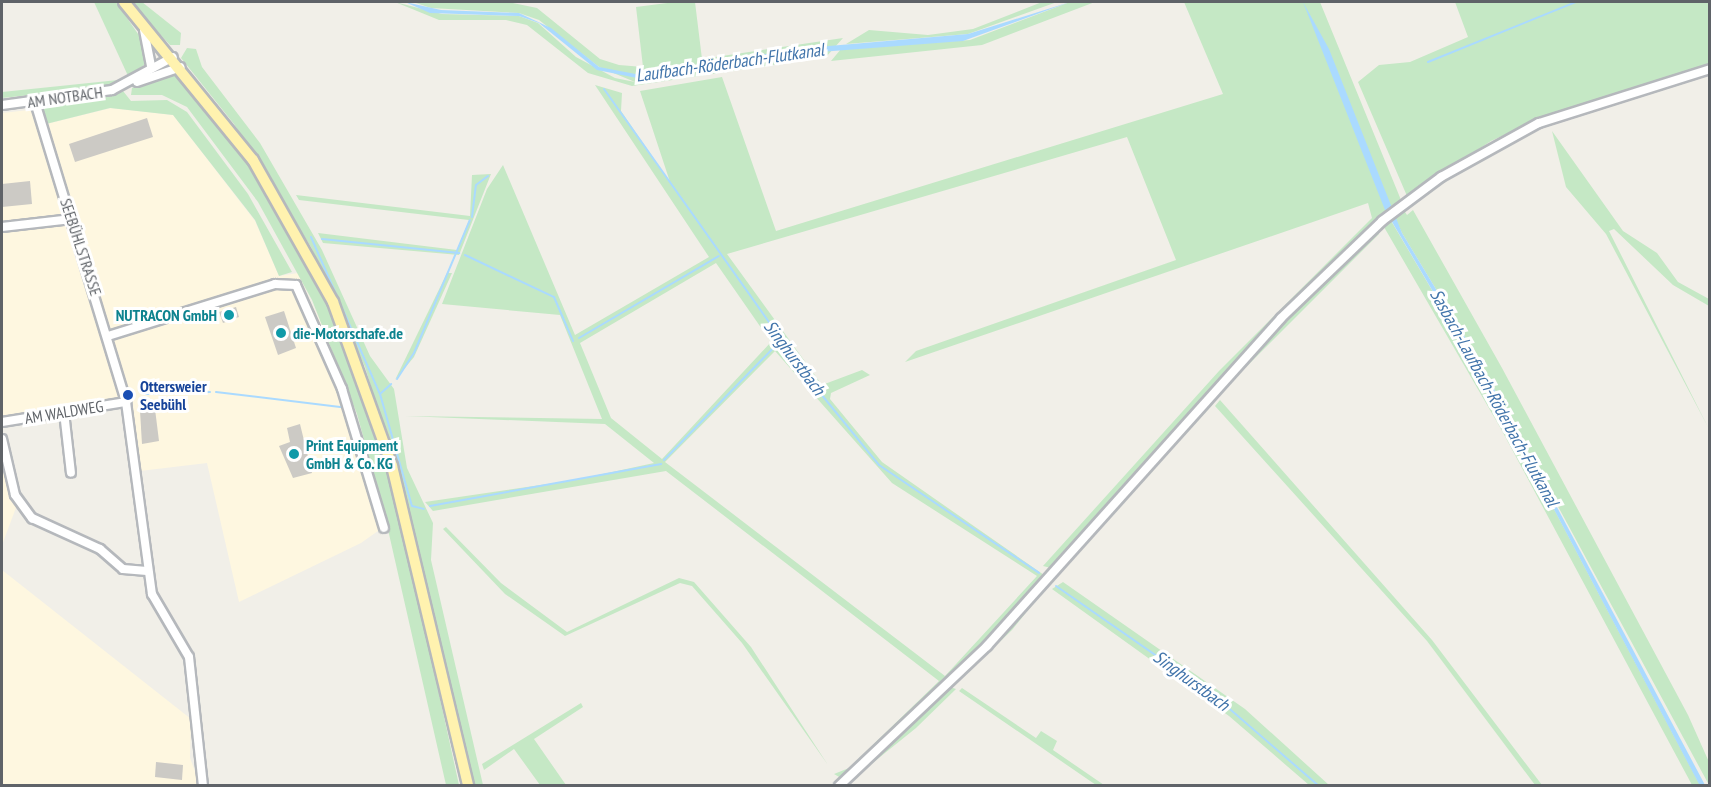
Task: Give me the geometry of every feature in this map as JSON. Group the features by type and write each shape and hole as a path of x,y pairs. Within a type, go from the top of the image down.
{"main road":[{"path":"124,2 182,67 281,203 333,302 362,373 392,466 467,785"}],"street":[{"path":"135,12 148,37 150,68"},
{"name":"AM NOTBACH","path":"128,85 150,68 173,57"},
{"name":"AM NOTBACH","path":"2,105 35,102 128,85 182,67"},
{"path":"839,786 987,646 1281,318 1382,221 1474,156 1539,123 1710,69"},
{"name":"SEEBÜHLSTRASSE","path":"35,102 108,336 126,402 147,571 152,594 189,657 203,786"},
{"path":"2,227 72,219"},
{"path":"108,336 275,284 296,285 342,389 384,528"},
{"name":"AM WALDWEG","path":"2,422 126,402"},
{"path":"64,412 71,473"},
{"path":"2,439 15,495 32,518 100,549 130,572 147,571"}],"shaded area":[{"path":"111,108 173,115 255,221 279,276 298,273 336,357 384,512 385,526 361,543 239,602 207,463 140,471 124,402 2,421 2,113 29,110 46,124"},
{"path":"2,433 17,505 2,545"},
{"path":"2,570 191,719 190,758 200,785 2,785"}],"green space":[{"path":"94,2 116,2 145,44 146,63 129,78"},
{"path":"130,2 142,2 181,33 180,45 170,45"},
{"path":"395,2 442,14 519,16 538,23 576,57 615,78 635,82 599,67 539,20 519,13 431,8 413,2 508,2 537,8 600,59 619,65 643,67 636,7 675,2 695,2 702,59 843,38 826,57 632,86 588,73 527,25 506,20 439,20"},
{"path":"1042,2 1057,2 968,34 846,44 869,30 928,35 973,29"},
{"path":"1070,2 1095,2 982,45 831,61 841,49 970,40"},
{"path":"1184,2 1320,2 1401,200 1270,322 1051,568 1043,566 1219,371 1372,218 1368,203 905,362 916,351 1176,260 1127,137 727,254 822,385 862,370 870,375 831,393 830,399 882,462 1044,575 958,669 841,778 834,774 849,768 939,681 666,471 433,511 425,502 575,480 654,463 605,424 405,416 602,419 560,315 442,304 487,189 503,165 575,335 709,257 595,85 622,93 621,111 670,182 640,91 722,77 776,231 1223,94","holes":["716,263 771,342 662,459 611,418 580,343","775,351 892,483 1037,576 945,676 665,462"]},
{"path":"1455,2 1709,2 1709,64 1550,114 1491,141 1407,196 1358,82 1379,65 1410,62 1468,37"},
{"path":"187,48 196,49 202,67 260,143 322,250 370,356 394,389 407,468 433,523 431,560 483,785 474,785 398,473 365,367 311,247 234,124 181,58"},
{"path":"174,71 250,163 337,323 394,489 459,785 446,785 384,512 357,414 312,300 258,202 187,107 162,95 131,95 132,88"},
{"path":"118,80 107,87 2,98 2,92"},
{"path":"123,91 131,101 167,100 187,112 248,194 292,272 279,276 255,220 173,115 110,108 46,124 43,110 54,101"},
{"path":"1552,131 1623,231 1657,253 1678,282 1709,299 1709,306 1673,285 1614,229 1609,231 1709,429 1606,234 1566,187"},
{"path":"491,174 459,255 323,243 318,233 457,250 469,220 299,200 296,195 470,216 472,175"},
{"path":"1403,209 1407,215 1413,210 1502,368 1688,715 1709,762 1709,785 1477,357 1402,233 1394,216"},
{"path":"1390,219 1492,392 1700,785 1692,785 1501,429 1384,227"},
{"path":"1378,228 1379,234 1217,396 1277,326"},
{"path":"447,273 452,273 414,357 395,380"},
{"path":"1212,400 1213,404 1056,576 1055,575"},
{"path":"1220,400 1432,640 1542,785 1535,785 1427,641 1215,406"},
{"path":"446,527 501,583 567,632 679,578 694,582 751,647 828,765 742,643 692,586 680,583 565,636 505,594 443,529"},
{"path":"1051,579 1053,579 1012,630 957,683"},
{"path":"1063,582 1245,709 1329,785 1309,785 1229,716 1052,589"},
{"path":"950,687 956,689 916,728 844,786"},
{"path":"962,688 1036,738 1041,731 1057,741 1053,750 1104,785 1096,785 959,691"},
{"path":"581,703 583,707 534,739 566,785 540,785 514,749 484,770 482,764"}],"water":[{"name":"Laufbach-Röderbach-Flutkanal","path":"405,2 441,10 519,13 551,28 599,67 646,76 794,49 968,34 1070,2 963,41 794,54 647,80 597,70 539,23 519,16 430,13"},
{"path":"1303,2 1329,49 1402,233 1477,357 1705,785 1699,784 1492,392 1385,210"}],"building":[{"path":"147,118 153,137 75,162 69,144"},
{"path":"30,181 32,204 2,207 2,184"},
{"name":"NUTRACON GmbH","path":"236,307 239,317 223,323 219,312"},
{"name":"die-Motorschafe.de","path":"284,311 296,348 278,355 265,317"},
{"path":"155,409 159,441 142,444 140,411"},
{"name":"Print Equipment GmbH & Co. KG","path":"300,424 312,473 293,478 279,446 290,442 287,428"},
{"path":"156,762 183,765 182,780 155,777"}],"waterway":[{"path":"1428,62 1576,2"},
{"name":"Singhurstbach","path":"604,89 812,383 879,465 1039,573"},
{"path":"472,217 476,185 488,176"},
{"path":"397,379 414,353 470,220"},
{"path":"311,237 380,394 412,506 424,509"},
{"path":"322,239 459,253"},
{"path":"465,255 554,297 573,341"},
{"path":"579,338 719,256"},
{"path":"664,460 781,340"},
{"path":"380,394 391,384"},
{"path":"146,394 210,392"},
{"path":"216,392 340,407"},
{"path":"430,506 661,464"},
{"name":"Singhurstbach","path":"1056,586 1217,698 1319,786"}],"place":[{"name":"NUTRACON GmbH","path":"229,315"},
{"name":"die-Motorschafe.de","path":"281,333"},
{"name":"Ottersweier Seebühl","path":"128,395"},
{"name":"Print Equipment GmbH & Co. KG","path":"294,454"}],"water label":[{"name":"Sasbach-Laufbach-Röderbach-Flutkanal","path":"1494,398"}]}
